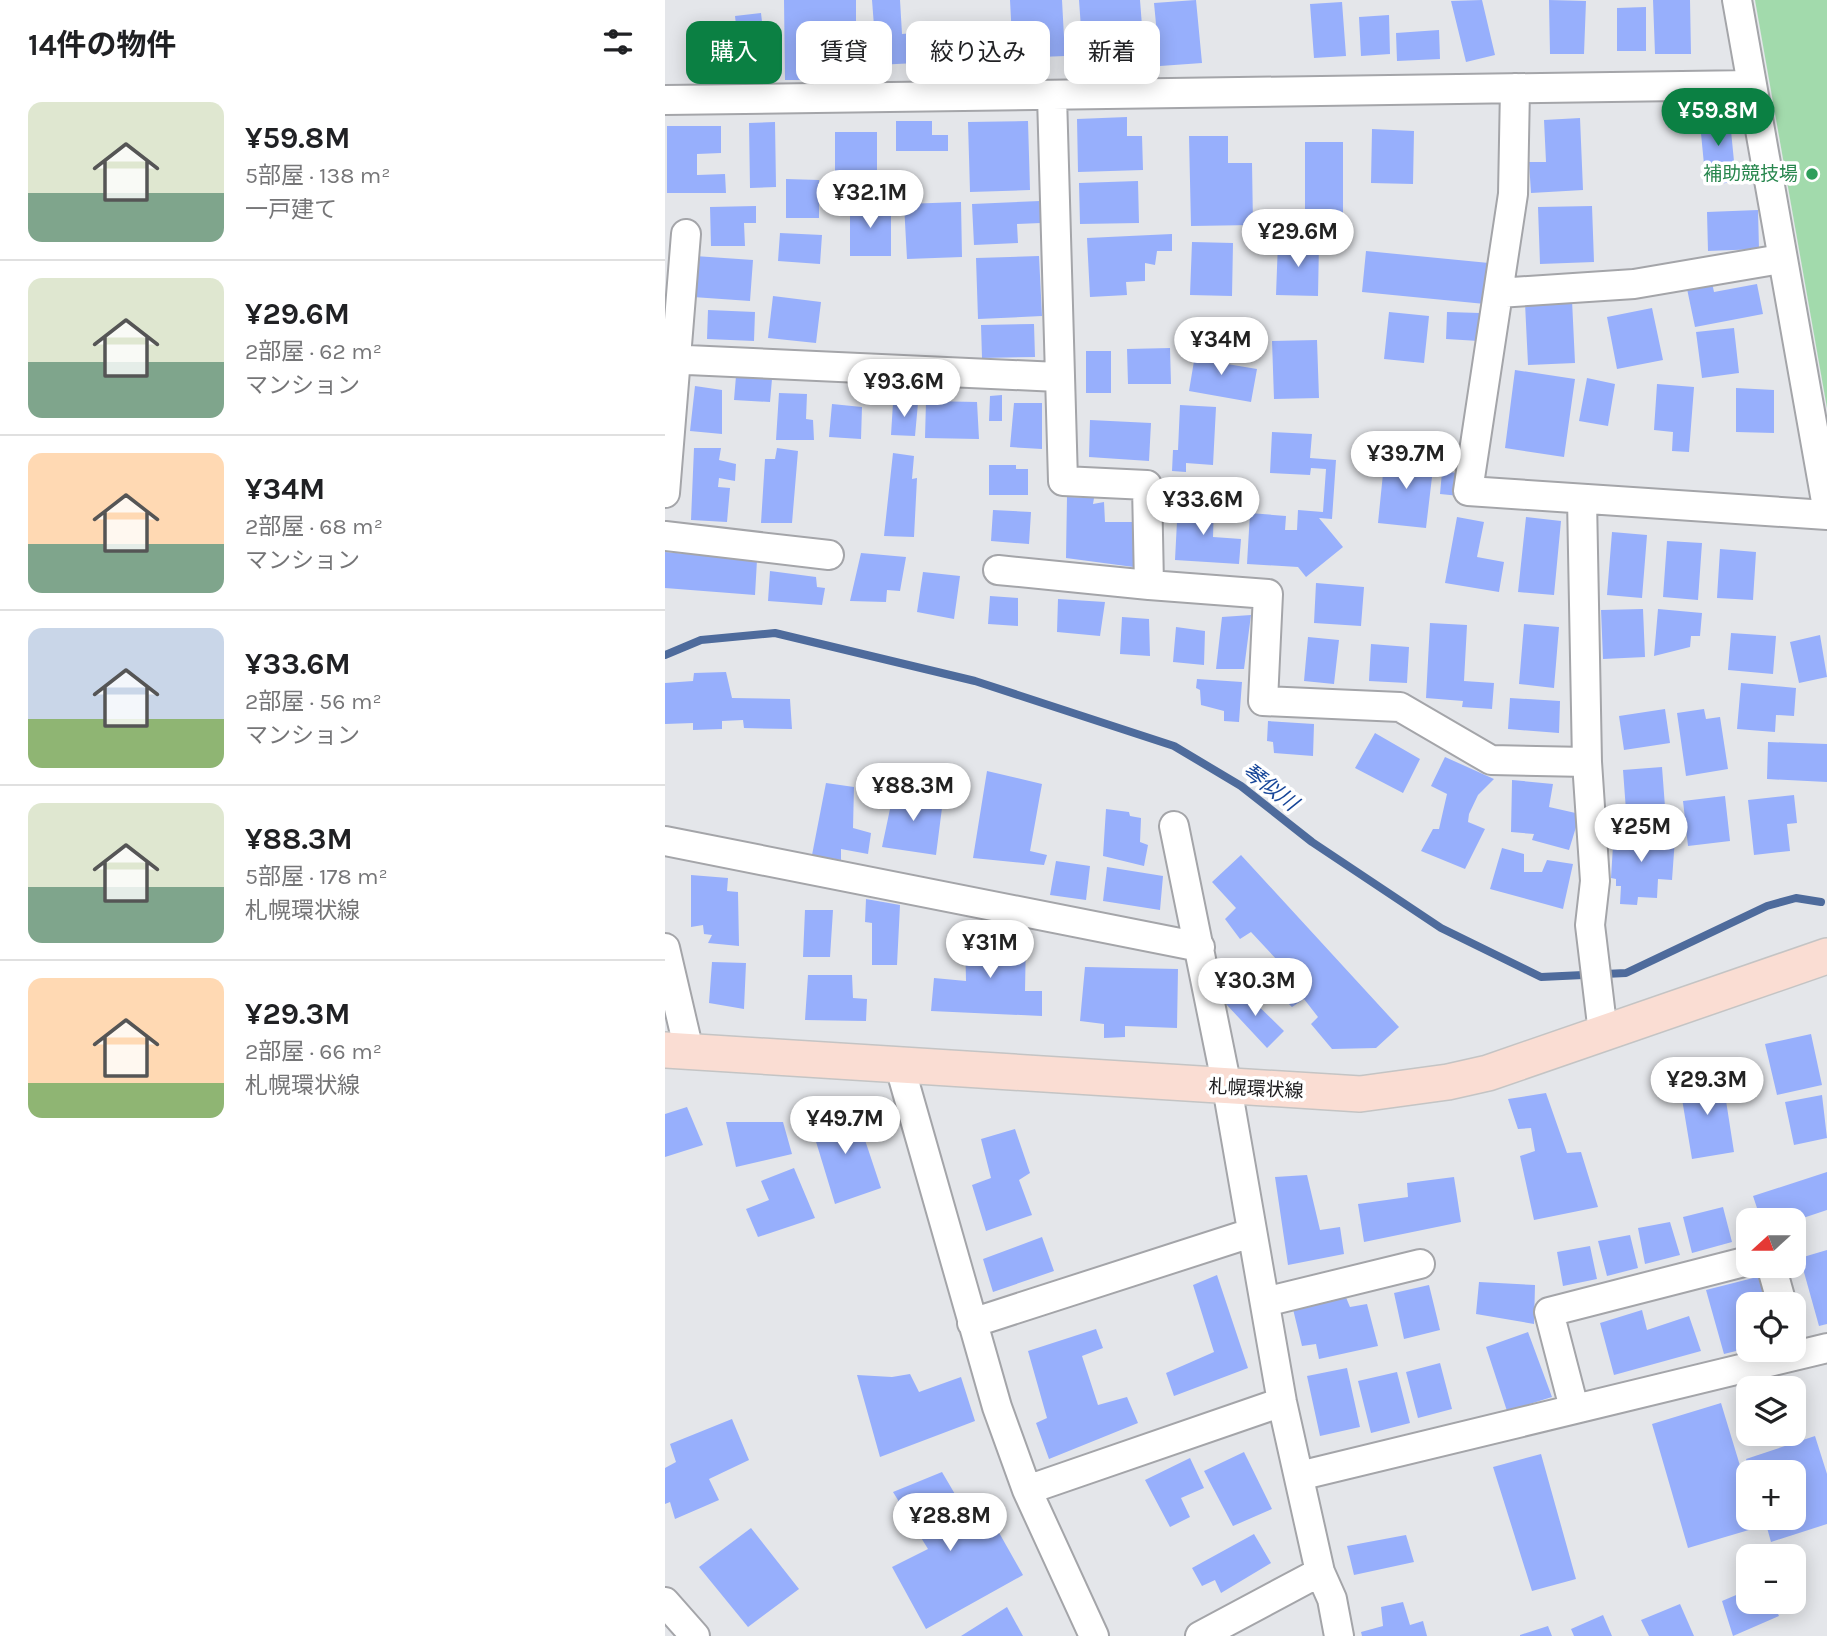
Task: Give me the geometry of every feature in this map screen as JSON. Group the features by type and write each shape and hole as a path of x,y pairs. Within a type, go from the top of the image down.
{"main road":[{"name":"札幌環状線","path":"677,1051 1360,1094 1448,1082 1487,1073 1602,1020 1827,956"}],"street":[{"path":"1737,0 1827,507"},
{"path":"665,100 1752,85"},
{"path":"1515,88 1513,194 1468,491 1827,515"},
{"path":"1052,96 1063,481 1147,485 1149,585"},
{"path":"665,493 671,359 687,234"},
{"path":"1498,293 1634,284 1769,261"},
{"path":"671,359 1058,377"},
{"path":"1582,499 1587,762 1595,881 1590,925 1602,1020"},
{"path":"665,536 829,555"},
{"path":"998,570 1268,594 1263,701 1400,707 1491,760 1587,762"},
{"path":"1174,826 1227,1087 1282,1402 1320,1572 1332,1599 1339,1636"},
{"path":"665,841 1200,947"},
{"path":"665,948 677,1051"},
{"path":"900,1067 997,1407 1027,1490 1094,1636"},
{"path":"972,1323 1251,1233"},
{"path":"1574,1408 1549,1312 1736,1264"},
{"path":"1265,1302 1420,1265"},
{"path":"1806,1350 1827,1348"},
{"path":"1299,1476 1752,1362"},
{"path":"1027,1490 1282,1402"},
{"path":"1200,1636 1320,1572"},
{"path":"665,1602 695,1636"}],"green space":[{"name":"補助競技場","path":"1755,0 1827,0 1827,408"}],"building":[{"path":"784,0 856,0 856,21 796,21 796,80 785,80"},
{"path":"872,0 900,0 902,34 906,34 906,64 892,64 892,21 874,21"},
{"path":"1010,0 1062,0 1064,56 1050,57 1050,21 1011,21"},
{"path":"1079,0 1140,0 1142,21 1080,21"},
{"path":"1196,0 1202,63 1160,66 1160,21 1156,21 1154,3"},
{"path":"1482,0 1495,55 1466,62 1451,1"},
{"path":"1549,0 1586,1 1584,54 1550,54"},
{"path":"1653,0 1690,0 1691,54 1655,54"},
{"path":"1342,2 1346,56 1314,58 1310,4"},
{"path":"1646,7 1646,51 1617,51 1617,8"},
{"path":"761,13 762,21 736,21 735,16"},
{"path":"1389,15 1390,54 1361,56 1359,17"},
{"path":"1439,30 1440,59 1397,61 1396,33"},
{"path":"1729,110 1736,182 1706,185 1699,113"},
{"path":"1127,117 1127,136 1142,136 1143,170 1078,172 1077,119"},
{"path":"1580,118 1583,190 1531,193 1529,162 1546,162 1544,120"},
{"path":"896,121 932,121 932,135 948,135 948,151 896,151"},
{"path":"1028,121 1030,190 970,192 968,122"},
{"path":"775,122 776,187 750,188 749,123"},
{"path":"667,126 721,126 721,153 697,154 697,175 725,174 726,193 667,193"},
{"path":"1372,129 1414,131 1413,184 1371,183"},
{"path":"835,132 877,132 877,184 835,184"},
{"path":"1189,136 1228,136 1228,163 1252,163 1253,225 1191,226"},
{"path":"1305,142 1343,142 1343,223 1305,223"},
{"path":"786,179 819,180 819,218 786,218"},
{"path":"1138,181 1139,223 1080,224 1079,183"},
{"path":"1040,201 1041,223 1017,224 1018,243 974,245 972,204"},
{"path":"961,202 962,257 907,259 904,204"},
{"path":"850,204 891,204 891,256 850,256"},
{"path":"756,206 756,223 744,223 745,246 711,246 710,207"},
{"path":"1592,206 1594,262 1540,264 1538,207"},
{"path":"1758,210 1759,249 1708,251 1707,212"},
{"path":"780,233 822,235 820,264 778,261"},
{"path":"1172,234 1172,251 1157,251 1155,265 1145,263 1145,281 1126,282 1127,295 1090,297 1087,238"},
{"path":"1192,242 1233,243 1232,296 1190,295"},
{"path":"1278,242 1319,243 1318,296 1276,295"},
{"path":"1366,251 1489,263 1485,304 1362,292"},
{"path":"695,256 753,260 750,301 693,297"},
{"path":"1039,256 1042,316 978,319 976,258"},
{"path":"1711,278 1714,292 1757,284 1763,314 1695,327 1686,284"},
{"path":"773,296 821,302 816,343 768,338"},
{"path":"1572,300 1575,363 1528,365 1525,303"},
{"path":"1652,308 1663,360 1617,369 1607,317"},
{"path":"708,310 755,312 754,341 707,339"},
{"path":"1389,312 1429,316 1424,363 1384,359"},
{"path":"1447,312 1480,313 1479,341 1446,339"},
{"path":"1034,324 1035,357 982,358 981,325"},
{"path":"1734,328 1739,373 1702,378 1696,332"},
{"path":"1317,340 1319,398 1274,399 1272,341"},
{"path":"1170,348 1171,384 1128,384 1127,349"},
{"path":"1196,349 1229,355 1227,364 1257,369 1251,402 1189,391"},
{"path":"1086,351 1111,351 1111,393 1086,393"},
{"path":"1515,370 1575,379 1564,457 1505,448"},
{"path":"736,376 772,379 770,402 734,400"},
{"path":"1587,378 1615,384 1608,426 1579,421"},
{"path":"1657,384 1694,387 1689,452 1672,451 1673,432 1654,430"},
{"path":"695,386 722,390 722,434 690,431"},
{"path":"1736,388 1774,390 1774,433 1736,432"},
{"path":"779,393 807,394 806,419 813,420 814,440 776,440"},
{"path":"1002,395 1002,421 989,421 990,396"},
{"path":"926,401 977,402 979,439 925,438"},
{"path":"893,403 918,403 915,436 891,435"},
{"path":"1014,403 1042,403 1042,449 1010,447"},
{"path":"832,404 862,407 861,439 829,437"},
{"path":"1180,405 1216,407 1213,465 1186,463 1186,472 1172,471 1173,450 1178,450"},
{"path":"1090,420 1151,423 1149,461 1089,457"},
{"path":"1272,432 1312,434 1310,458 1336,460 1332,519 1319,518 1343,547 1306,577 1298,567 1247,564 1250,513 1286,516 1285,530 1297,530 1298,510 1323,512 1326,469 1311,468 1310,475 1270,473"},
{"path":"694,448 721,448 719,460 736,464 735,481 719,478 718,487 730,488 727,522 691,520"},
{"path":"777,448 798,451 792,523 761,523 765,459 775,459"},
{"path":"893,453 914,456 912,479 917,478 914,537 884,536"},
{"path":"1385,454 1434,460 1426,528 1378,523"},
{"path":"989,465 1016,465 1016,469 1028,469 1028,495 989,495"},
{"path":"1442,472 1462,473 1460,496 1440,494"},
{"path":"1067,497 1094,498 1093,504 1104,502 1105,522 1140,522 1141,568 1066,558"},
{"path":"1178,502 1214,504 1213,537 1241,539 1239,564 1175,560"},
{"path":"993,510 1031,512 1029,544 991,541"},
{"path":"1457,517 1484,522 1477,557 1504,562 1499,592 1445,583"},
{"path":"1526,517 1561,521 1554,595 1518,592"},
{"path":"1612,532 1647,535 1642,598 1607,595"},
{"path":"1667,541 1702,543 1698,600 1663,597"},
{"path":"1720,549 1756,552 1753,600 1717,598"},
{"path":"665,552 757,560 755,595 665,588"},
{"path":"861,553 906,557 900,591 887,590 886,602 850,601"},
{"path":"770,571 816,577 817,587 825,588 822,605 768,601"},
{"path":"923,572 960,576 954,619 917,612"},
{"path":"1316,583 1364,587 1361,626 1314,623"},
{"path":"990,596 1018,598 1018,626 988,624"},
{"path":"1058,599 1105,602 1100,636 1057,632"},
{"path":"1643,609 1645,657 1603,659 1601,610"},
{"path":"1658,609 1702,613 1700,636 1691,636 1690,647 1654,656"},
{"path":"1251,615 1244,669 1216,669 1222,617"},
{"path":"1122,617 1149,619 1150,656 1120,654"},
{"path":"1430,623 1467,625 1464,681 1494,683 1492,709 1462,707 1463,701 1426,698"},
{"path":"1524,624 1559,627 1554,688 1519,684"},
{"path":"1176,627 1205,631 1204,665 1173,662"},
{"path":"1731,633 1776,636 1773,674 1728,670"},
{"path":"1820,635 1827,677 1799,683 1790,642"},
{"path":"1308,637 1339,640 1334,684 1304,681"},
{"path":"1371,644 1409,647 1407,683 1369,681"},
{"path":"726,672 732,698 790,699 792,729 744,728 743,720 722,721 722,729 693,730 693,723 665,724 665,683 693,681 694,673"},
{"path":"1197,679 1242,682 1239,722 1224,721 1224,711 1201,705 1200,690 1196,688"},
{"path":"1741,683 1796,688 1794,716 1776,715 1775,732 1737,729"},
{"path":"1510,698 1560,701 1559,733 1508,729"},
{"path":"1665,709 1670,743 1624,750 1619,716"},
{"path":"1704,709 1706,719 1720,717 1728,769 1686,776 1677,713"},
{"path":"1268,721 1314,724 1313,756 1274,753 1273,742 1267,741"},
{"path":"1375,733 1420,759 1403,793 1355,768"},
{"path":"1768,742 1827,744 1827,782 1767,779"},
{"path":"1445,757 1494,779 1478,795 1469,814 1468,822 1485,829 1465,869 1421,851 1433,829 1439,829 1447,794 1431,786"},
{"path":"1662,767 1666,820 1627,824 1623,770"},
{"path":"987,771 1042,784 1030,851 1047,855 1044,865 973,858"},
{"path":"1512,780 1553,784 1549,807 1580,814 1569,850 1532,840 1534,834 1511,832"},
{"path":"826,783 854,787 853,828 871,833 868,854 841,849 841,860 812,855"},
{"path":"894,790 943,800 936,855 882,847"},
{"path":"1794,795 1797,823 1787,824 1790,851 1754,855 1748,800"},
{"path":"1725,796 1730,841 1688,846 1683,801"},
{"path":"1106,809 1129,812 1130,816 1141,818 1140,842 1148,845 1144,866 1103,856"},
{"path":"1614,829 1675,838 1672,880 1658,879 1657,898 1638,897 1637,905 1620,904 1621,886 1616,886 1616,879 1611,878"},
{"path":"1502,848 1524,854 1524,872 1542,872 1547,860 1573,864 1563,909 1490,889"},
{"path":"1241,855 1399,1027 1376,1048 1332,1049 1311,1024 1318,1017 1304,999 1292,1007 1261,978 1278,961 1251,932 1240,939 1225,919 1236,908 1212,882"},
{"path":"1056,861 1090,866 1086,900 1050,895"},
{"path":"1107,867 1163,876 1160,910 1103,901"},
{"path":"691,875 728,878 727,891 738,892 739,946 708,943 712,935 704,934 703,925 691,927"},
{"path":"866,899 900,905 897,965 872,965 872,923 865,922"},
{"path":"805,910 833,910 830,957 803,957"},
{"path":"965,933 1026,936 1025,991 1042,991 1042,1016 931,1011 934,978 966,981"},
{"path":"712,962 746,963 744,1009 709,1003"},
{"path":"1085,967 1178,969 1177,1028 1125,1026 1125,1037 1104,1038 1104,1024 1080,1021"},
{"path":"808,975 852,975 853,998 867,999 866,1021 805,1020"},
{"path":"1241,989 1284,1031 1267,1048 1226,1004"},
{"path":"1811,1034 1822,1085 1777,1095 1765,1044"},
{"path":"1722,1075 1734,1152 1692,1159 1679,1081"},
{"path":"1546,1093 1567,1153 1581,1152 1598,1207 1534,1220 1520,1156 1535,1151 1531,1128 1518,1129 1508,1099"},
{"path":"1822,1095 1827,1138 1794,1145 1785,1102"},
{"path":"687,1107 703,1145 665,1157 665,1114"},
{"path":"854,1107 881,1188 835,1204 810,1122"},
{"path":"726,1122 783,1122 792,1154 736,1167"},
{"path":"1015,1129 1030,1173 1019,1180 1032,1215 986,1231 972,1185 991,1178 981,1139"},
{"path":"794,1168 815,1218 758,1237 746,1209 769,1200 761,1181"},
{"path":"1827,1172 1827,1210 1806,1217 1806,1208 1757,1208 1753,1196"},
{"path":"1307,1175 1320,1230 1340,1227 1344,1254 1288,1265 1275,1177"},
{"path":"1454,1177 1461,1222 1364,1242 1358,1204 1408,1197 1407,1183"},
{"path":"1723,1207 1732,1242 1692,1253 1683,1217"},
{"path":"1670,1222 1680,1255 1645,1264 1638,1228"},
{"path":"1630,1235 1638,1268 1607,1276 1598,1241"},
{"path":"1042,1237 1054,1271 993,1292 983,1259"},
{"path":"1590,1246 1597,1279 1563,1286 1557,1252"},
{"path":"1827,1250 1827,1324 1819,1326 1806,1278 1806,1256"},
{"path":"1217,1275 1248,1368 1174,1396 1166,1373 1214,1352 1193,1285"},
{"path":"1761,1278 1764,1292 1736,1292 1736,1351 1724,1354 1706,1290"},
{"path":"1479,1282 1535,1285 1534,1324 1476,1314"},
{"path":"1429,1285 1440,1330 1404,1339 1394,1293"},
{"path":"1345,1295 1350,1307 1367,1304 1378,1346 1319,1359 1316,1344 1302,1346 1292,1305"},
{"path":"1642,1310 1647,1330 1689,1316 1701,1351 1614,1375 1600,1323"},
{"path":"1096,1329 1103,1348 1082,1356 1098,1405 1127,1397 1138,1423 1049,1459 1036,1423 1047,1418 1028,1351"},
{"path":"1528,1332 1552,1397 1507,1411 1486,1347"},
{"path":"1440,1363 1452,1409 1418,1418 1406,1372"},
{"path":"1347,1368 1360,1427 1320,1436 1307,1376"},
{"path":"1397,1372 1410,1423 1371,1433 1358,1381"},
{"path":"910,1374 919,1392 961,1377 975,1421 880,1457 857,1375 892,1377"},
{"path":"1721,1403 1738,1460 1736,1460 1736,1530 1749,1530 1688,1548 1652,1424"},
{"path":"732,1419 749,1460 709,1479 719,1500 675,1519 670,1502 665,1504 665,1468 676,1462 670,1444"},
{"path":"1815,1436 1827,1474 1827,1524 1771,1542 1768,1530 1806,1530 1806,1460 1746,1459 1785,1446 1806,1446 1806,1439"},
{"path":"1244,1452 1272,1509 1233,1526 1204,1471"},
{"path":"1541,1454 1576,1579 1532,1591 1493,1467"},
{"path":"1190,1458 1204,1488 1181,1498 1190,1517 1170,1527 1145,1480"},
{"path":"942,1472 976,1530 993,1522 1023,1575 926,1629 892,1567 928,1549 893,1492"},
{"path":"751,1528 799,1589 748,1627 699,1567"},
{"path":"1254,1534 1271,1563 1221,1593 1215,1580 1202,1586 1192,1568"},
{"path":"1406,1535 1414,1562 1354,1575 1347,1546"},
{"path":"1736,1595 1736,1614 1779,1616 1733,1636 1722,1601"},
{"path":"1403,1602 1410,1625 1423,1621 1427,1636 1362,1636 1361,1632 1383,1626 1381,1607"},
{"path":"1680,1604 1694,1636 1649,1636 1641,1620"},
{"path":"1007,1607 1023,1636 961,1636"},
{"path":"1603,1615 1612,1636 1574,1636 1571,1629"},
{"path":"1548,1626 1552,1636 1520,1636 1520,1635"}],"waterway":[{"name":"琴似川","path":"665,655 701,640 775,633 975,681 1174,746 1241,786 1312,842 1441,928 1541,977 1626,973 1767,906 1796,898 1821,902"}],"place":[{"name":"補助競技場","path":"1812,174"}]}
